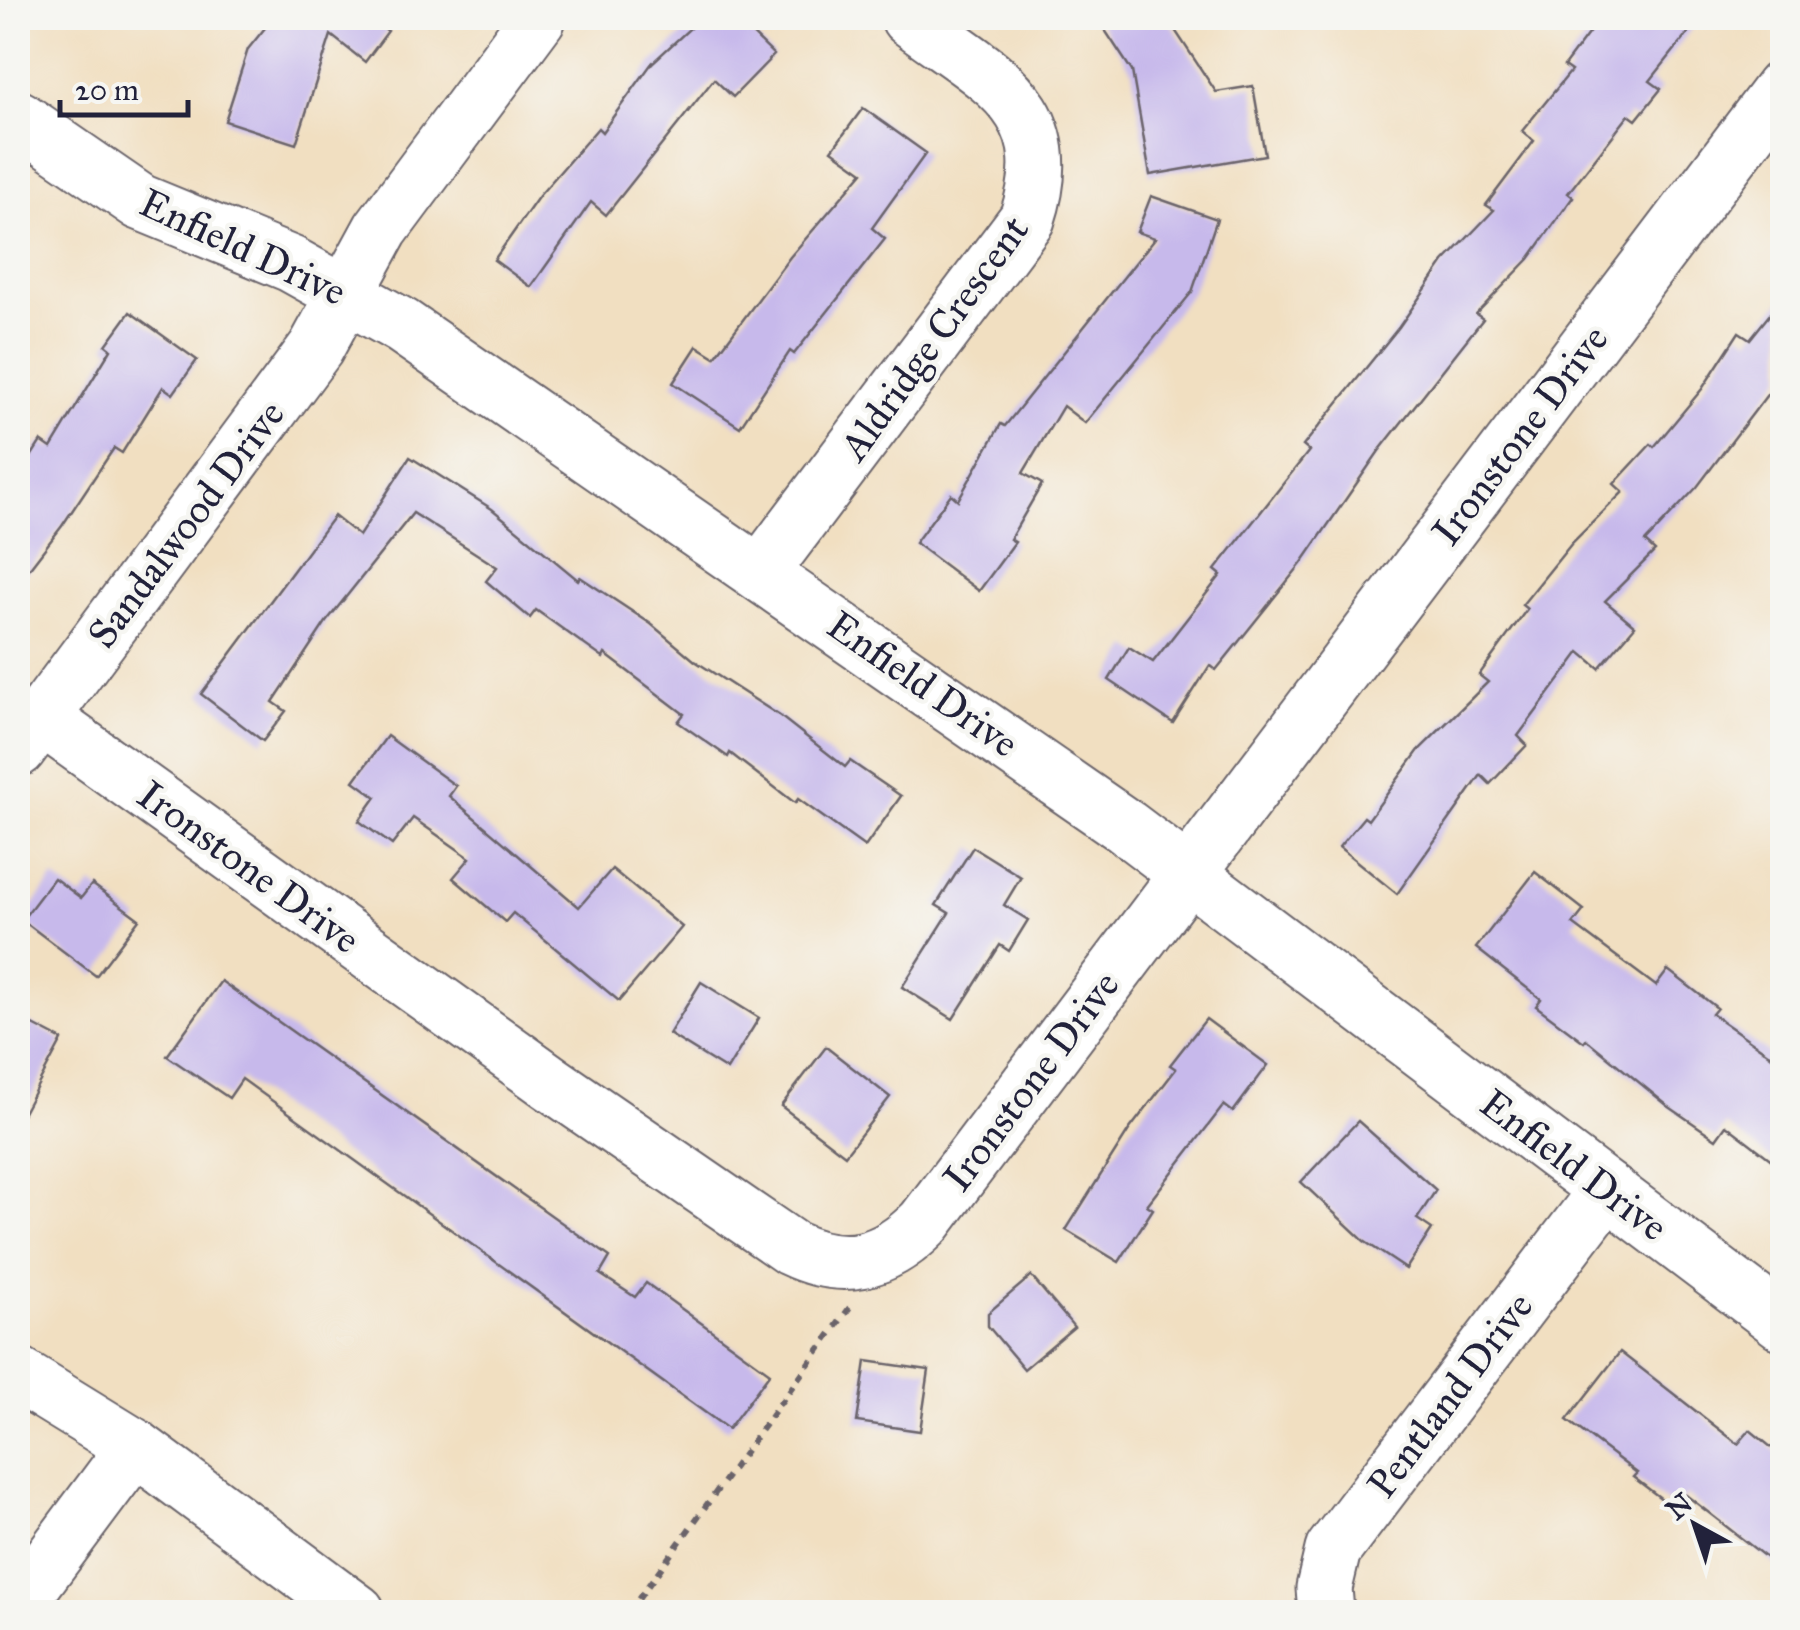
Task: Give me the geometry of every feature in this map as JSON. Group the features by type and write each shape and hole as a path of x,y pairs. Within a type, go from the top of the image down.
{"street":[{"path":"346,293 381,229 538,18"},
{"name":"Aldridge Crescent","path":"762,572 1026,219 1037,190 1038,159 1025,112 1008,93 909,18"},
{"name":"Ironstone Drive","path":"30,733 790,1248 816,1260 860,1262 901,1246 924,1223 1782,88"},
{"name":"Enfield Drive","path":"18,118 140,202 292,264 402,326 762,572 1188,872 1782,1322"},
{"name":"Sandalwood Drive","path":"30,733 316,348 346,293"},
{"name":"Pentland Drive","path":"1326,1612 1324,1588 1333,1550 1607,1190"},
{"path":"18,1375 135,1447 357,1612"},
{"path":"18,1604 135,1447"}],"path":[{"path":"629,1612 848,1316 860,1262"}],"building":[{"path":"273,18 371,18 388,31 365,62 331,35 296,144 225,121 248,49"},
{"path":"701,18 736,18 774,55 733,97 714,79 606,215 591,202 531,287 494,260 539,196 598,128 602,132 652,63"},
{"path":"1097,18 1167,18 1216,92 1253,86 1265,155 1150,175 1132,71"},
{"path":"1600,18 1700,18 1650,81 1661,89 1636,120 1629,115 1568,193 1573,197 1529,259 1476,314 1483,319 1379,451 1301,564 1216,670 1210,665 1173,723 1109,680 1129,647 1153,662 1221,575 1215,570 1309,451 1303,446 1399,327 1444,262 1494,210 1486,205 1534,141 1522,131 1571,71 1564,66"},
{"path":"863,108 926,153 872,228 885,239 794,354 790,351 740,427 673,383 697,346 715,357 790,257 863,172 832,150"},
{"path":"1151,196 1217,219 1192,292 1085,423 1063,406 1023,473 1042,484 1010,539 1015,542 979,591 915,543 951,494 958,500 1001,424 1005,426 1155,238 1137,232"},
{"path":"1782,299 1782,375 1697,487 1645,542 1655,551 1605,601 1635,626 1599,668 1580,652 1518,736 1527,745 1490,784 1481,775 1397,894 1339,847 1364,817 1368,820 1419,750 1488,682 1479,675 1527,609 1522,605 1572,543 1623,492 1614,484 1651,444 1654,447 1702,389 1739,332 1750,339"},
{"path":"130,312 197,360 173,394 163,387 122,453 114,448 18,583 18,477 41,441 51,448 111,349 106,345"},
{"path":"410,457 492,509 578,580 580,577 651,624 695,661 780,716 845,767 850,761 901,796 865,847 798,799 795,803 730,753 728,757 678,722 684,714 605,654 603,658 536,610 530,618 486,581 497,567 413,513 326,622 273,702 286,711 263,741 201,694 334,516 359,536"},
{"path":"387,736 456,786 449,796 579,907 612,869 682,927 619,1001 513,913 505,922 453,878 470,858 413,818 392,845 359,821 376,797 354,781"},
{"path":"973,847 1021,877 1004,905 1028,920 1009,951 1000,945 953,1019 902,987 949,913 936,905"},
{"path":"1535,872 1584,910 1573,924 1656,986 1668,970 1717,1008 1712,1014 1782,1063 1782,1168 1726,1125 1716,1139 1668,1106 1586,1039 1584,1042 1536,1006 1541,999 1476,948"},
{"path":"54,878 81,898 92,884 139,919 96,976 22,920"},
{"path":"221,981 610,1257 600,1274 635,1297 646,1283 770,1373 728,1429 242,1079 229,1098 167,1056"},
{"path":"701,982 759,1018 727,1070 669,1034"},
{"path":"18,1017 62,1040 18,1122"},
{"path":"1206,1019 1268,1065 1233,1112 1224,1105 1147,1205 1153,1209 1119,1262 1066,1230 1129,1130 1176,1069 1170,1065"},
{"path":"826,1047 890,1097 845,1155 781,1106"},
{"path":"1358,1121 1436,1190 1417,1219 1432,1229 1406,1269 1364,1241 1301,1182"},
{"path":"1031,1276 1074,1327 1024,1369 988,1326 988,1313"},
{"path":"1620,1352 1738,1444 1750,1430 1782,1456 1782,1570 1686,1495 1675,1509 1633,1477 1637,1473 1567,1420"},
{"path":"866,1361 929,1370 920,1431 857,1422"}]}
